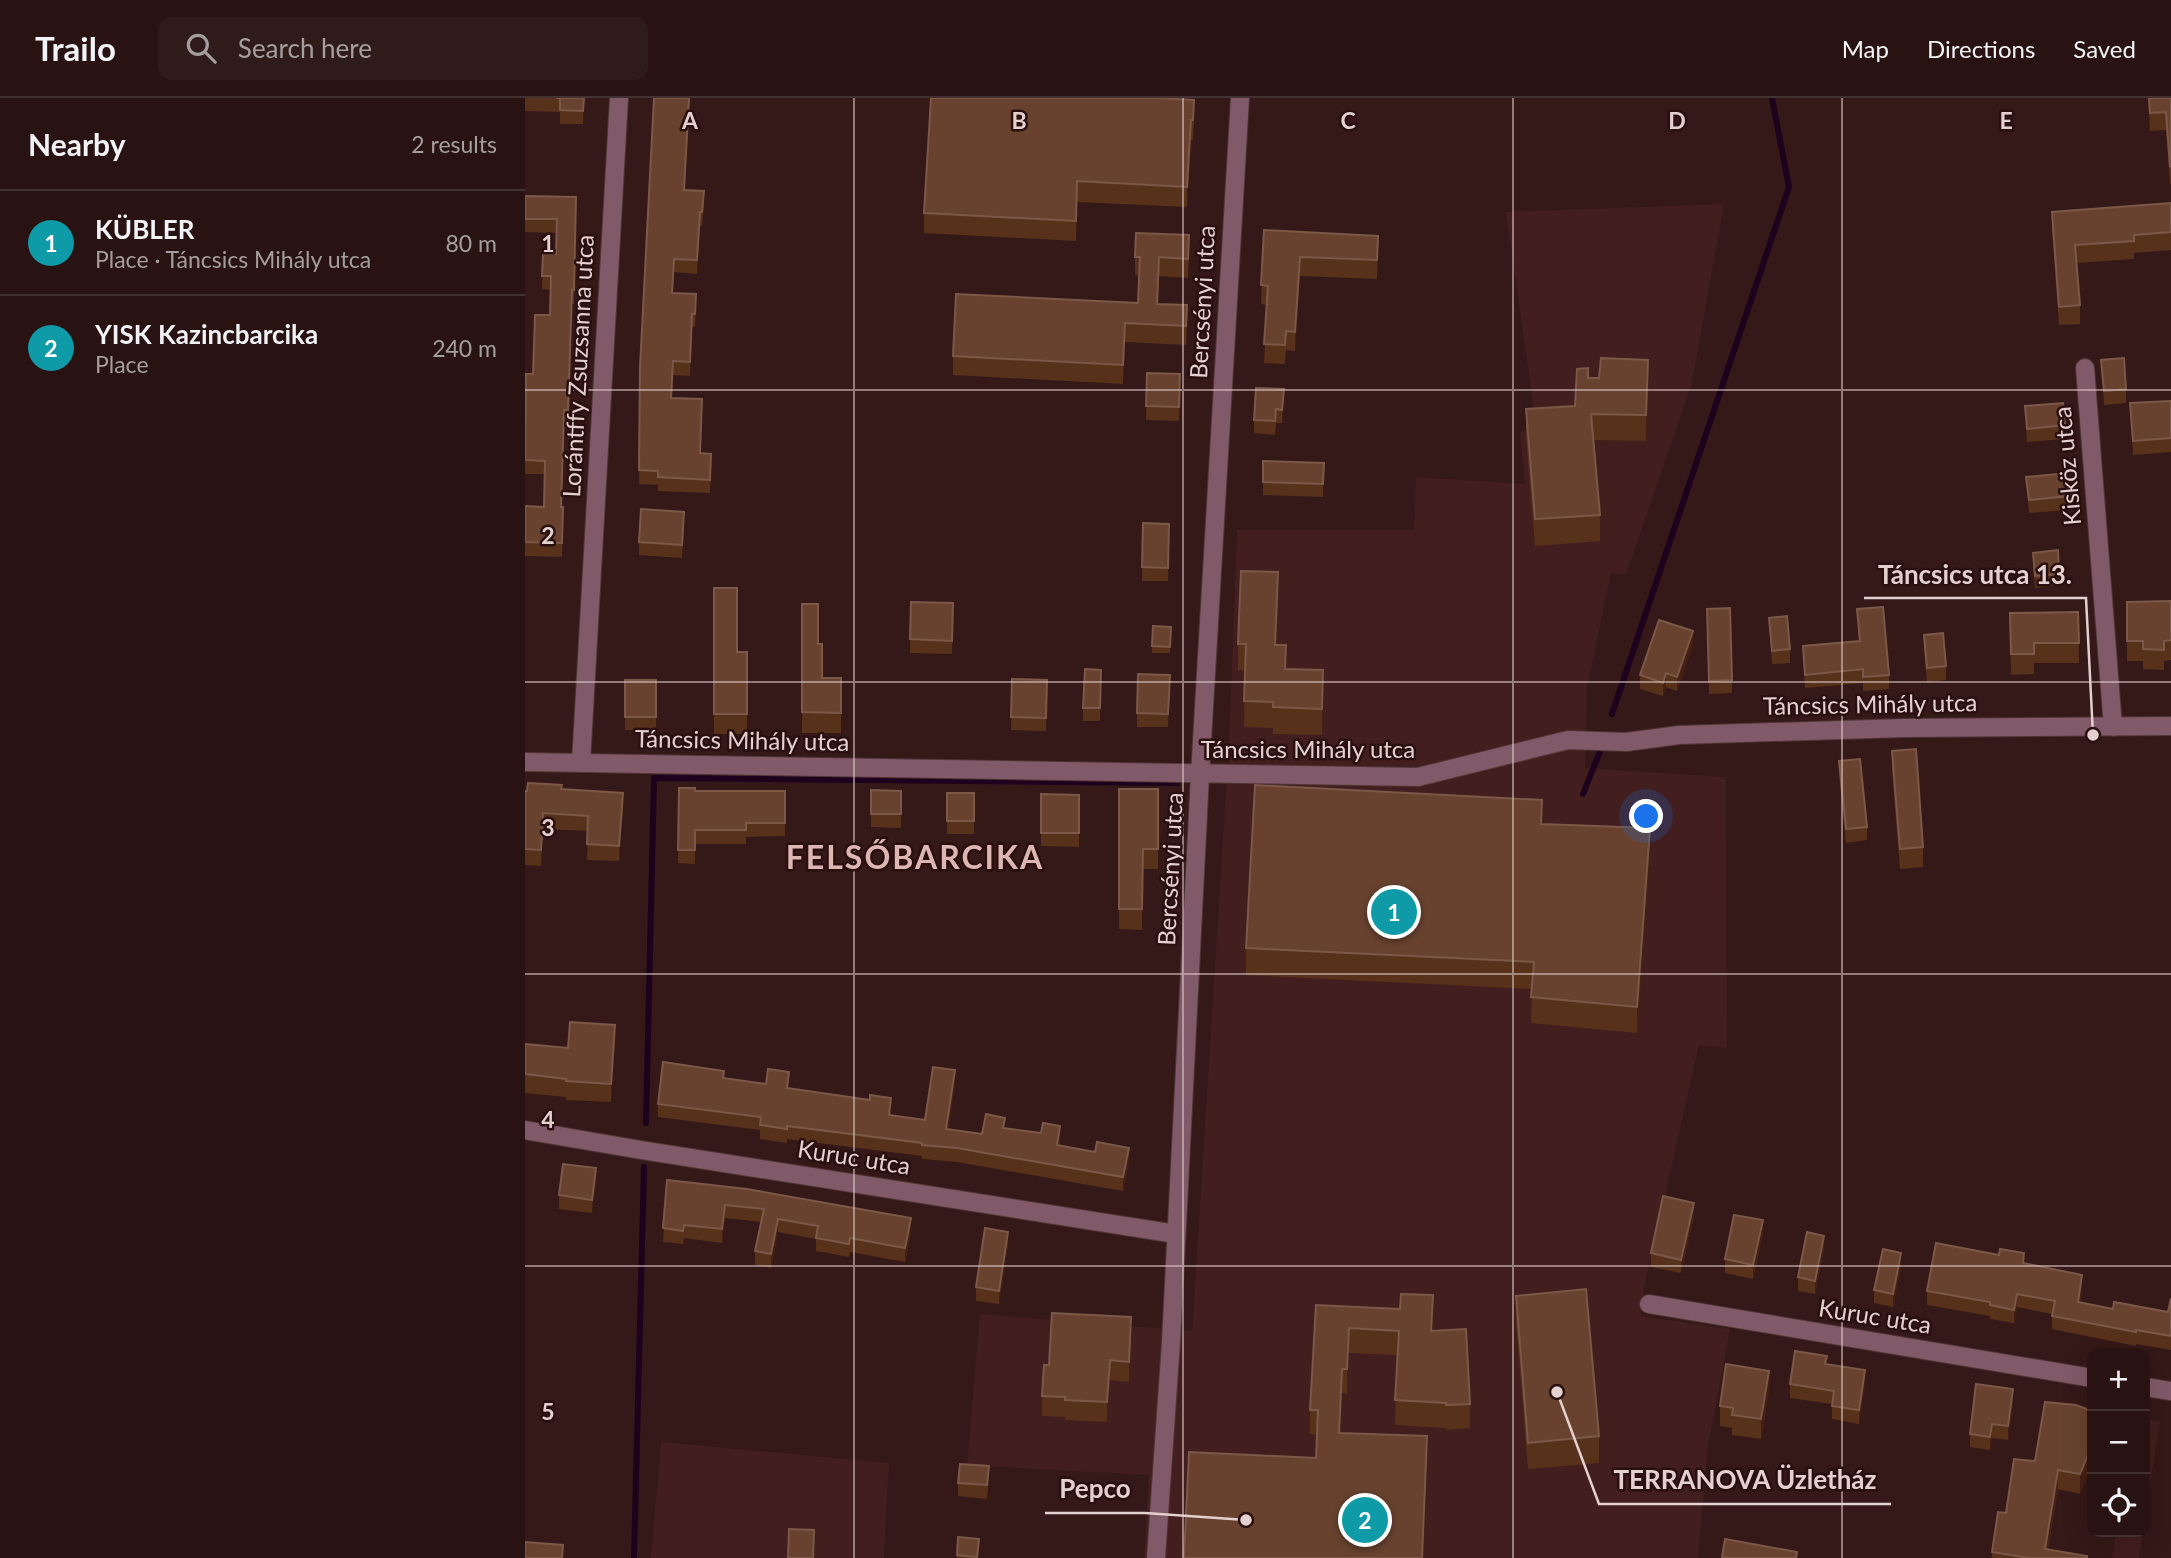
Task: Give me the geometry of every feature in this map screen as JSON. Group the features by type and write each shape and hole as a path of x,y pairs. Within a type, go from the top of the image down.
{"street":[{"name":"Lorántffy Zsuzsanna utca","path":"581,763 619,98"},
{"name":"Bercsényi utca","path":"1156,1558 1240,98"},
{"name":"Kisköz utca","path":"2085,368 2113,727"},
{"name":"Táncsics Mihály utca","path":"525,762 1418,777 1569,740 1626,742 1679,734 1903,728 2171,726"},
{"name":"Kuruc utca","path":"525,1130 1176,1234"},
{"name":"Kuruc utca","path":"1649,1304 2087,1377"},
{"path":"2150,1388 2171,1391"}],"shaded area":[{"path":"1724,204 1692,383 1626,575 1611,573 1587,689 1585,768 1726,777 1727,1048 1699,1045 1644,1288 1641,1316 1730,1329 1708,1447 1698,1558 1144,1558 1149,1475 967,1465 980,1314 1192,1331 1229,743 1237,530 1414,530 1416,477 1525,484 1520,432 1537,429 1506,212"},
{"path":"2150,1420 2160,1421 2150,1485"},
{"path":"661,1442 889,1463 884,1558 651,1558"},
{"path":"2115,1537 2142,1537 2139,1558 2112,1558"}],"building":[{"path":"560,98 584,98 583,111 560,110"},
{"path":"654,98 689,98 684,190 704,191 697,260 674,259 672,293 696,294 695,314 692,314 690,362 673,361 671,398 702,399 700,453 711,454 710,480 658,477 658,471 639,470 640,367"},
{"path":"931,98 1194,100 1187,187 1077,181 1076,221 924,213"},
{"path":"2149,98 2171,98 2170,166 2166,112 2150,113"},
{"path":"525,196 576,197 568,410 564,410 562,543 525,542 525,506 544,507 545,461 525,460 526,374 533,374 535,315 550,315 551,276 542,276 543,254 556,254 557,219 525,219"},
{"path":"2171,203 2171,232 2134,235 2134,241 2075,245 2080,305 2059,307 2052,212"},
{"path":"1264,230 1378,236 1377,260 1300,257 1295,332 1286,331 1285,345 1264,344 1268,286 1261,285"},
{"path":"1136,233 1189,235 1188,259 1159,257 1157,304 1187,305 1186,326 1125,323 1123,365 953,356 956,294 1138,303 1140,257 1135,257"},
{"path":"1601,358 1648,360 1646,415 1591,414 1600,515 1535,519 1526,409 1575,406 1577,369 1588,368 1588,378 1599,378"},
{"path":"2124,358 2126,389 2104,391 2101,360"},
{"path":"1147,373 1180,374 1179,407 1146,406"},
{"path":"1256,388 1284,389 1282,410 1276,409 1275,421 1254,420"},
{"path":"2171,401 2171,438 2133,441 2130,403"},
{"path":"2063,403 2065,425 2027,429 2025,406"},
{"path":"1263,461 1324,463 1323,484 1263,482"},
{"path":"2067,473 2069,496 2029,500 2026,477"},
{"path":"641,509 684,512 682,545 639,542"},
{"path":"1143,523 1169,524 1168,568 1142,567"},
{"path":"2058,550 2059,574 2035,576 2033,553"},
{"path":"1241,571 1278,572 1275,645 1286,645 1285,669 1323,670 1322,709 1273,707 1273,702 1244,701 1246,644 1238,644"},
{"path":"714,588 737,588 737,652 747,652 747,714 714,714"},
{"path":"2171,601 2171,640 2164,641 2164,650 2143,649 2143,641 2127,641 2127,602"},
{"path":"911,602 953,603 952,641 910,639"},
{"path":"802,604 818,604 818,644 822,644 822,678 841,678 841,713 802,712"},
{"path":"1883,607 1889,675 1863,677 1863,669 1805,675 1803,646 1860,641 1857,609"},
{"path":"1730,608 1732,680 1709,681 1707,609"},
{"path":"2078,612 2079,643 2034,643 2034,654 2011,654 2010,613"},
{"path":"1787,616 1790,649 1772,651 1769,618"},
{"path":"1659,620 1693,631 1677,677 1666,673 1663,683 1640,675"},
{"path":"1153,626 1171,627 1170,647 1152,646"},
{"path":"1943,633 1946,666 1927,668 1924,635"},
{"path":"1085,669 1101,670 1100,708 1083,708"},
{"path":"1138,674 1170,675 1168,714 1137,713"},
{"path":"1012,679 1047,680 1046,718 1011,717"},
{"path":"625,680 656,680 656,717 625,717"},
{"path":"1916,749 1923,847 1900,849 1892,751"},
{"path":"1860,759 1867,827 1846,829 1839,761"},
{"path":"528,783 562,785 561,789 623,793 619,846 587,844 588,816 543,813 541,850 525,849 525,791"},
{"path":"1255,785 1542,800 1541,824 1650,828 1637,1007 1531,997 1534,962 1246,948"},
{"path":"679,788 695,788 695,791 785,791 785,823 746,823 746,830 695,830 695,850 678,850"},
{"path":"1119,789 1158,789 1158,849 1143,849 1142,909 1119,909"},
{"path":"871,790 901,791 901,814 871,814"},
{"path":"947,793 974,793 974,821 947,821"},
{"path":"1041,794 1079,795 1079,833 1041,833"},
{"path":"570,1022 615,1025 611,1084 566,1081 525,1074 525,1044 568,1048"},
{"path":"663,1062 724,1071 723,1078 766,1084 768,1069 789,1072 787,1088 870,1100 870,1095 891,1098 889,1115 925,1120 933,1067 955,1070 946,1129 982,1134 986,1114 1005,1118 1003,1128 1041,1133 1043,1123 1060,1126 1057,1145 1095,1152 1097,1142 1129,1148 1123,1177 957,1148 787,1126 787,1129 760,1125 761,1117 658,1104"},
{"path":"563,1164 596,1168 592,1200 559,1195"},
{"path":"667,1180 747,1189 911,1218 905,1248 850,1238 849,1244 816,1238 818,1226 778,1219 771,1254 755,1251 764,1209 725,1205 722,1229 684,1225 683,1231 663,1228"},
{"path":"1663,1196 1694,1203 1681,1260 1651,1253"},
{"path":"1734,1215 1763,1220 1753,1265 1725,1259"},
{"path":"985,1228 1008,1232 999,1291 976,1287"},
{"path":"1807,1232 1824,1236 1815,1281 1798,1277"},
{"path":"1936,1243 1999,1255 2000,1249 2024,1253 2023,1263 2082,1275 2078,1302 2113,1309 2114,1302 2168,1312 2171,1298 2171,1336 2052,1316 2055,1301 2017,1294 2014,1310 1990,1305 1990,1302 1927,1291"},
{"path":"1883,1249 1901,1253 1893,1294 1874,1290"},
{"path":"1586,1289 1599,1436 1528,1443 1516,1296"},
{"path":"1401,1294 1433,1295 1431,1331 1466,1329 1470,1404 1446,1405 1395,1400 1399,1331 1349,1328 1347,1369 1342,1369 1339,1433 1427,1436 1422,1558 1184,1558 1189,1452 1316,1458 1318,1410 1310,1410 1316,1305 1400,1309"},
{"path":"1052,1313 1131,1317 1129,1362 1110,1360 1107,1402 1042,1396 1044,1365 1049,1365"},
{"path":"1795,1351 1827,1356 1825,1364 1865,1370 1859,1410 1832,1406 1834,1391 1790,1384"},
{"path":"1726,1364 1769,1371 1761,1419 1732,1415 1733,1408 1720,1406"},
{"path":"1976,1384 2013,1389 2008,1426 1992,1424 1990,1437 1970,1434"},
{"path":"2045,1402 2076,1405 2087,1409 2087,1457 2080,1474 2058,1470 2045,1549 2087,1558 2029,1558 1992,1552 1998,1512 2006,1513 2014,1459 2035,1461"},
{"path":"960,1464 989,1466 987,1485 958,1483"},
{"path":"789,1529 814,1530 813,1558 788,1558"},
{"path":"958,1537 979,1539 977,1557 957,1555"},
{"path":"1725,1539 1797,1552 1796,1558 1722,1557"},
{"path":"525,1542 563,1545 562,1558 525,1558"}],"waterway":[{"path":"1612,714 1789,187 1772,98"},
{"path":"1583,794 1601,749"},
{"path":"646,1123 654,778 1177,783"},
{"path":"634,1558 644,1167"}],"place":[{"name":"Táncsics utca 13.","path":"2093,735"},
{"name":"KÜBLER","path":"1394,912"},
{"name":"TERRANOVA Üzletház","path":"1557,1392"},
{"name":"Pepco","path":"1246,1520"},
{"name":"YISK Kazincbarcika","path":"1365,1520"}],"district":[{"name":"FELSŐBARCIKA","path":"915,858"}]}
